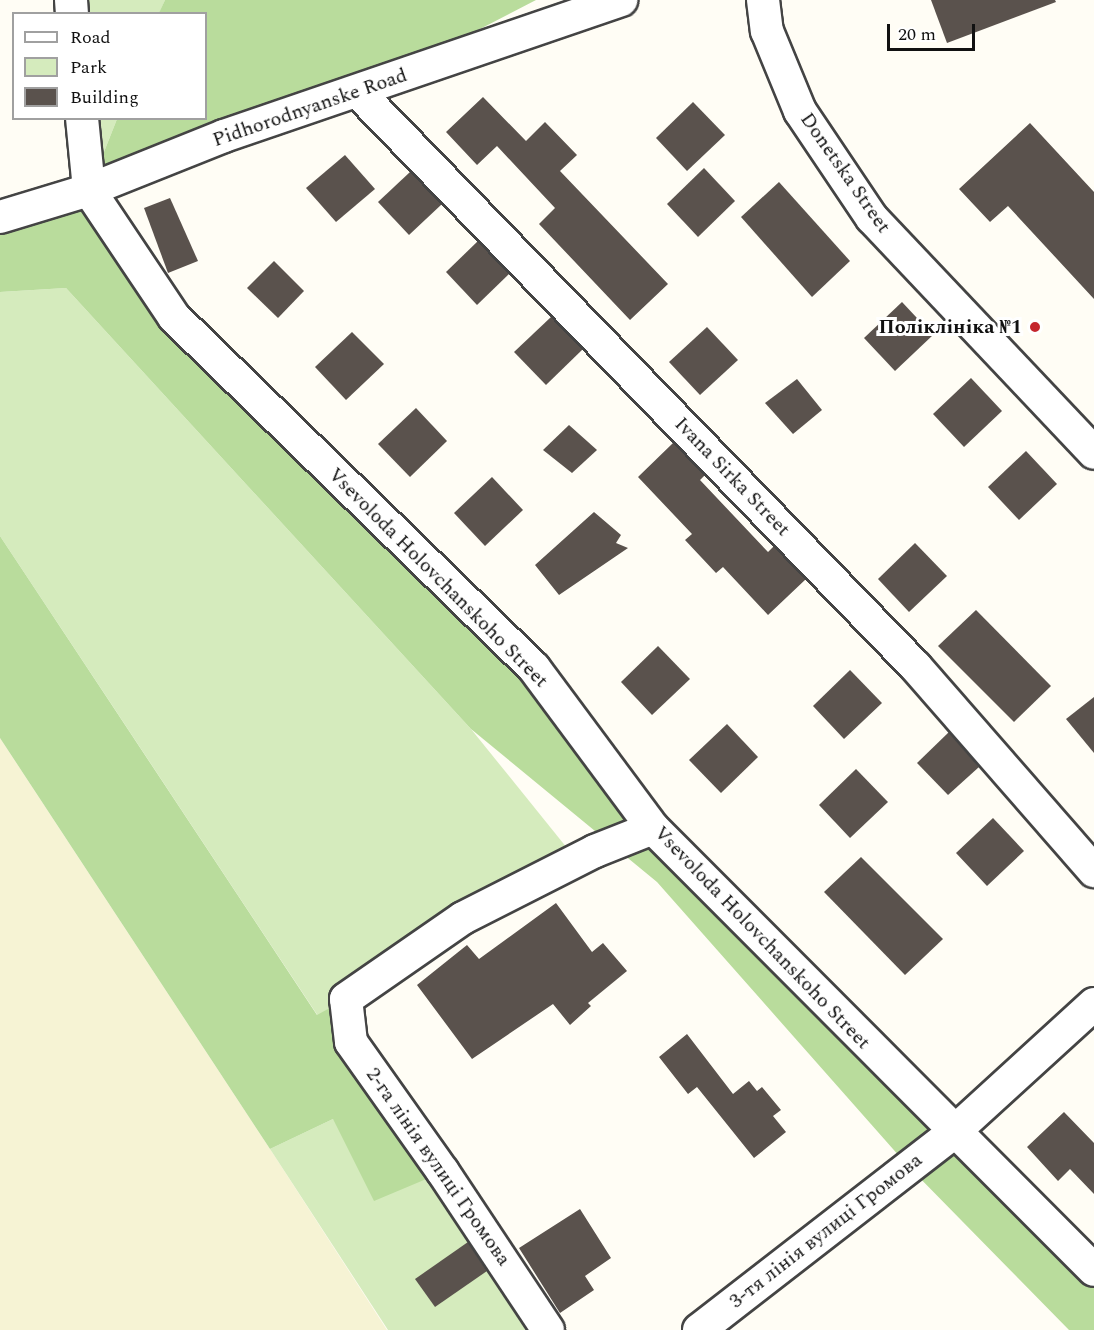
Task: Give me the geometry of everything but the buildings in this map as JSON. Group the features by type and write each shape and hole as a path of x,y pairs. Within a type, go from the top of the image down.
{"street":[{"name":"Pidhorodnyanske Road","path":"0,217 89,190 224,136 358,92 621,0"},
{"name":"Donetska Street","path":"763,0 767,31 800,111 872,218 1094,453"},
{"name":"Ivana Sirka Street","path":"358,92 916,667 1094,871"},
{"path":"82,120 89,190"},
{"name":"Vsevoloda Holovchanskoho Street","path":"89,190 174,317 534,668 653,828 1094,1270"},
{"name":"2-га лінія вулиці Громова","path":"548,1330 443,1172 351,1042 346,999 463,918 595,851 653,828"},
{"name":"3-тя лінія вулиці Громова","path":"699,1330 954,1132 1094,1004"}],"shaded area":[{"path":"0,738 270,1149 387,1330 0,1330"}],"green space":[{"path":"71,0 165,0 160,12 72,12"},
{"path":"165,0 536,0 358,92 89,190 117,120 207,120 207,12 159,12"},
{"path":"82,120 117,120 89,190"},
{"path":"89,190 174,317 534,668 653,828 1094,1270 1094,1330 1069,1330 908,1166 657,882 471,729 66,288 0,292 0,217"},
{"path":"66,288 471,729 567,848 318,1016 0,536 0,292"},
{"path":"0,536 317,1015 346,999 351,1042 443,1172 374,1201 333,1119 270,1149 0,738"},
{"path":"333,1119 443,1172 540,1330 388,1330 270,1149"}],"place":[{"name":"Поліклініка №1","path":"1035,327"}]}
